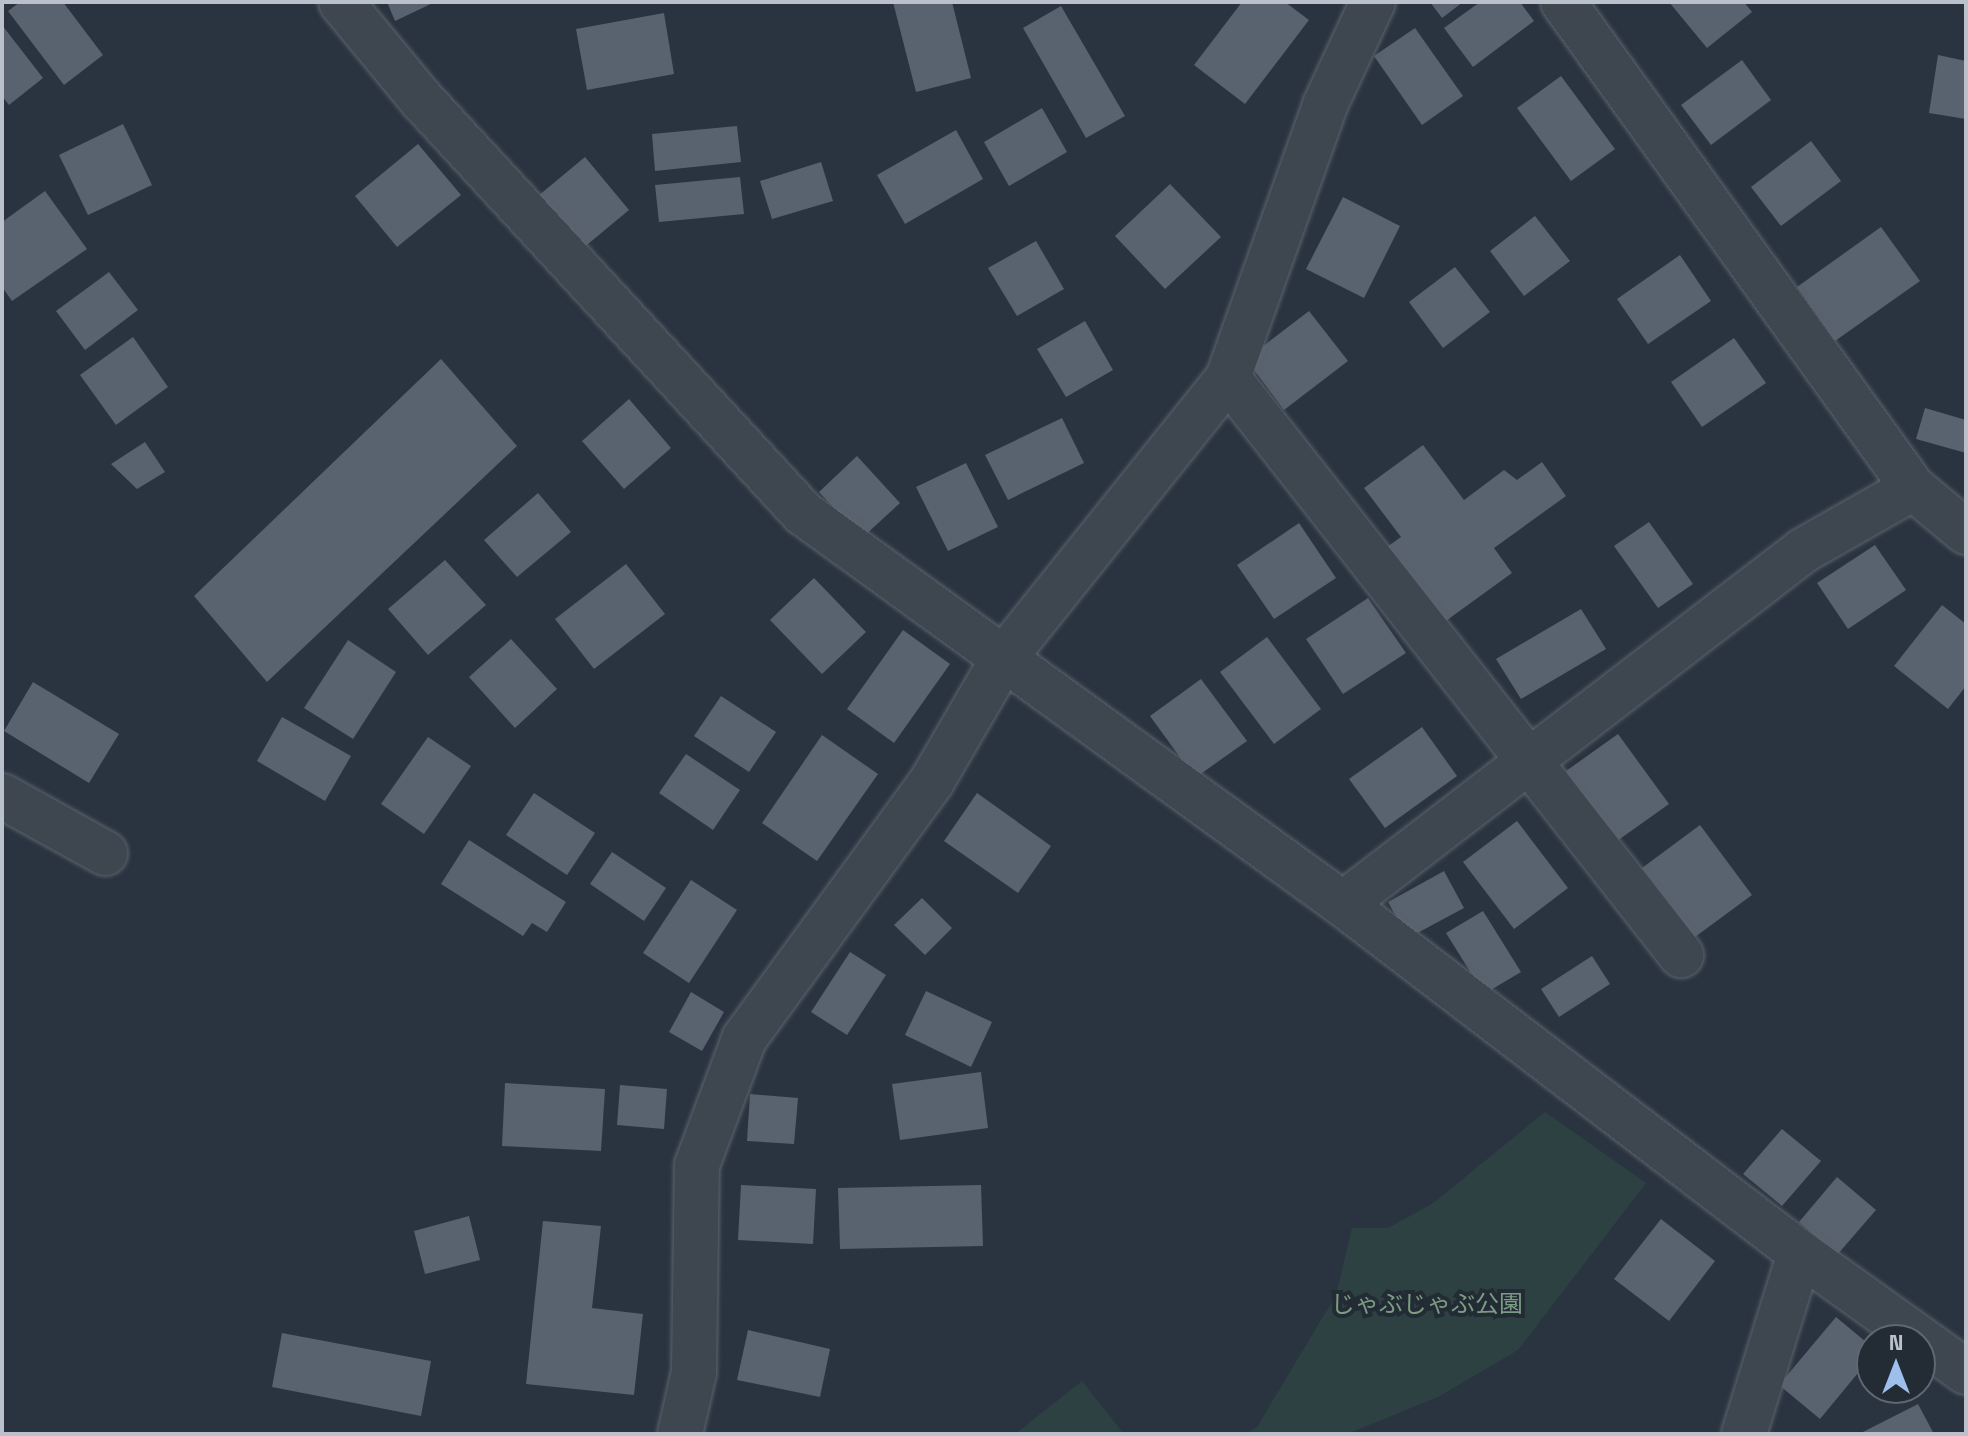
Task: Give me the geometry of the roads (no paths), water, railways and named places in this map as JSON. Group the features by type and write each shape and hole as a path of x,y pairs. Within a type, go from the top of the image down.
{"street":[{"path":"341,2 421,99 803,513 1343,904 1800,1253 1958,1350"},
{"path":"680,1434 694,1372 697,1165 726,1080 744,1039 932,781 1003,659 1228,378 1314,135 1373,2"},
{"path":"1563,2 1913,488 1966,532"},
{"path":"1228,378 1681,955"},
{"path":"1343,904 1804,550 1913,488"},
{"path":"2,796 105,853"},
{"path":"1744,1434 1800,1253"}],"park label":[{"name":"じゃぶじゃぶ公園","path":"1427,1304"}]}
